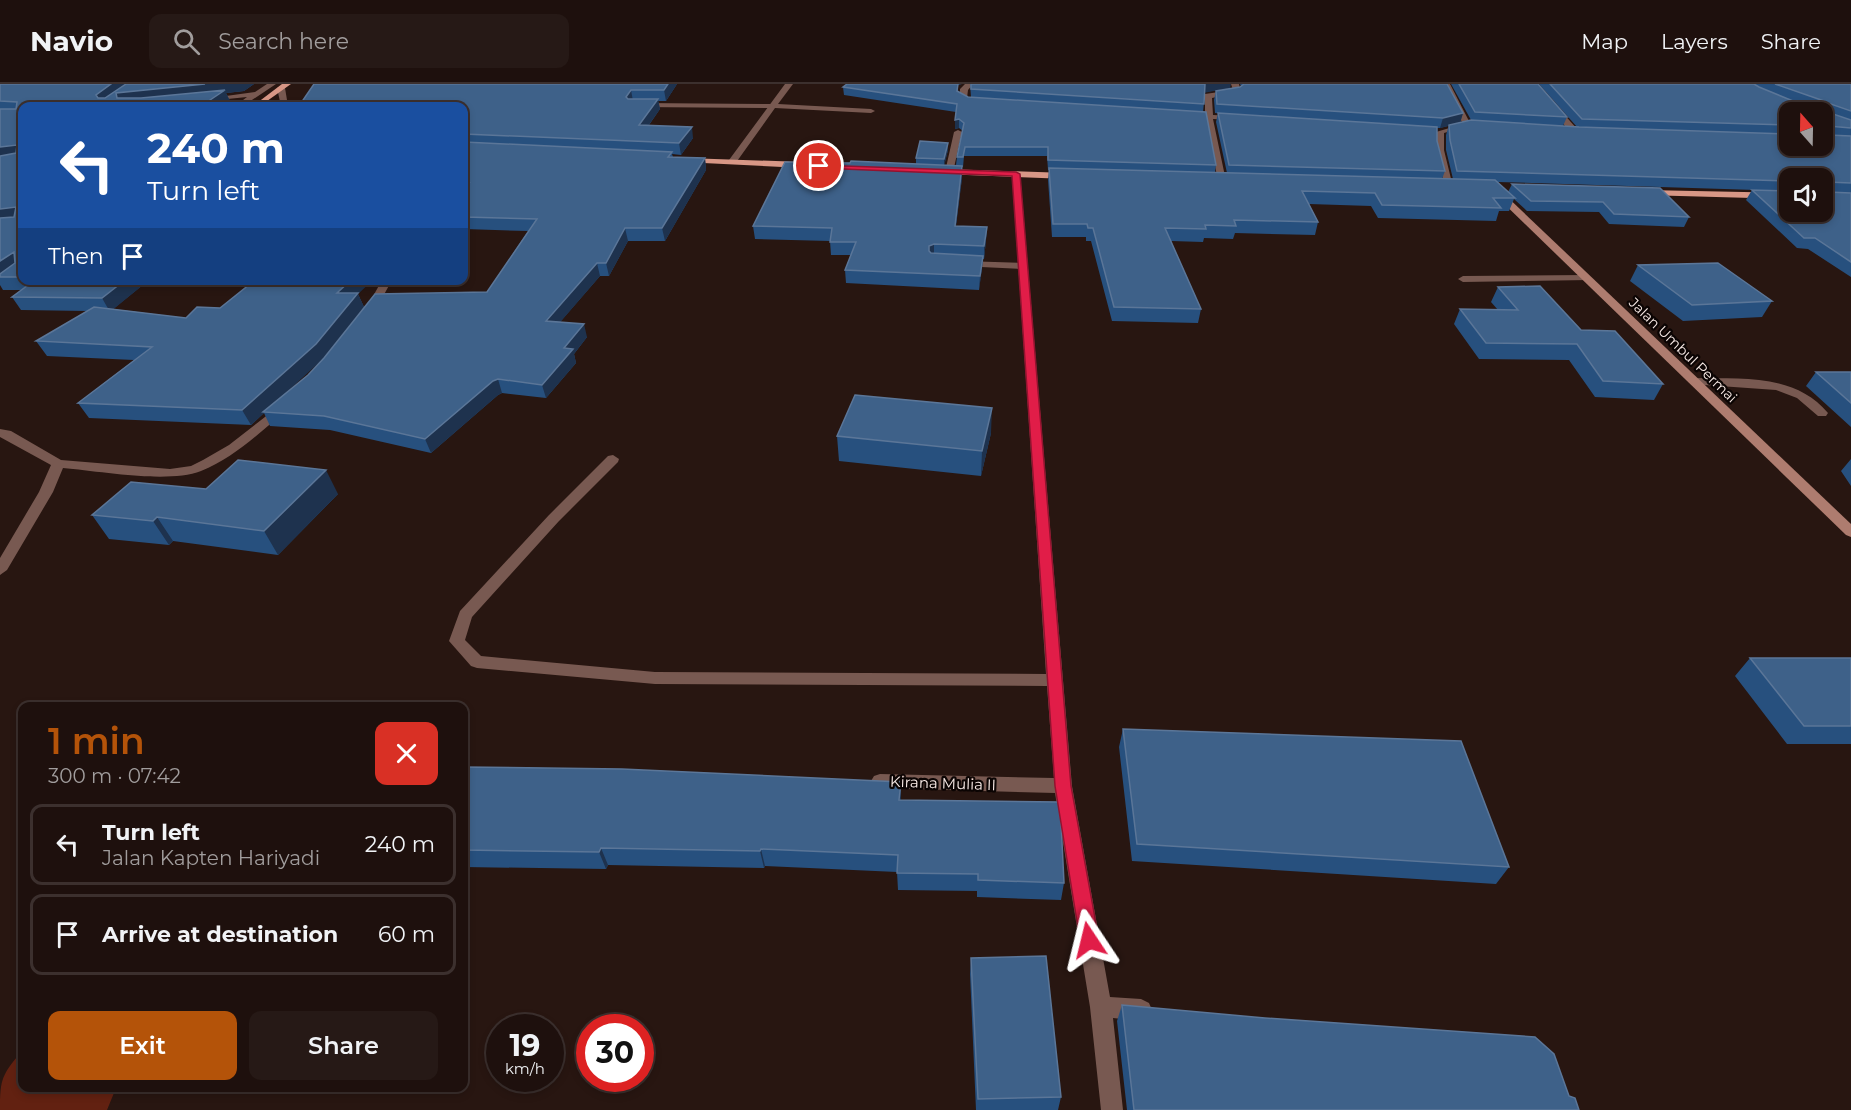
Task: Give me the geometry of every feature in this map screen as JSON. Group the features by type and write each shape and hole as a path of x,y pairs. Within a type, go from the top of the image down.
{"main road":[{"path":"262,102 284,86"},
{"path":"673,159 812,166"},
{"path":"937,171 1074,176"},
{"path":"1218,181 1234,181"},
{"path":"1437,187 1460,188"},
{"name":"Jalan Umbul Permai","path":"1499,189 1586,278 1851,532"},
{"path":"1632,192 1779,196"}],"street":[{"path":"245,102 272,84"},
{"path":"732,162 789,84"},
{"path":"1446,84 1467,125"},
{"path":"1533,84 1575,132"},
{"path":"284,86 285,102"},
{"path":"954,88 967,86 963,99 991,103"},
{"path":"1218,87 1235,88"},
{"path":"1218,181 1209,117 1210,94 1235,88"},
{"path":"198,99 258,94"},
{"path":"633,105 774,106 871,111"},
{"path":"1175,115 1239,119"},
{"path":"1430,132 1440,132 1467,125 1479,126"},
{"path":"1563,131 1587,133"},
{"path":"949,172 958,132"},
{"path":"1440,132 1440,150 1449,187"},
{"path":"1016,174 1063,786 1101,1007 1112,1110"},
{"path":"957,263 1023,266"},
{"path":"1463,279 1586,278"},
{"path":"365,316 378,299 385,285"},
{"path":"1695,382 1770,385 1801,395 1822,413"},
{"path":"0,433 7,434 58,464 170,473 194,469 233,448 292,399"},
{"path":"613,459 554,518 465,615 457,641 477,662 655,678 1055,680"},
{"path":"0,570 46,492 58,464"},
{"name":"Kirana Mulia II","path":"863,781 1063,786"},
{"path":"1101,1007 1159,1011"}],"building":[{"path":"0,84 111,84 96,95 98,98 105,98 126,84 205,84 116,93 117,98 225,90 207,102 18,102 18,277 0,277 0,274 15,263 14,252 0,261 0,218 14,217 16,207 0,209 0,156 16,153 17,145 0,147 0,109 16,109 17,102 0,101"},
{"path":"314,84 668,84 664,90 631,90 626,97 628,99 658,99 639,125 692,127 679,143 468,134 468,102 302,102"},
{"path":"847,84 958,84 957,91 968,97 1206,112 1216,165 1048,160 1048,147 965,147 963,157 957,157 964,123 959,119 955,120 957,104 843,87"},
{"path":"971,84 1205,84 1204,104 971,89"},
{"path":"1244,84 1447,84 1463,113 1443,118 1217,104 1216,91 1240,87"},
{"path":"1459,84 1538,84 1567,117 1475,112"},
{"path":"1550,84 1754,84 1798,102 1779,102 1779,125 1582,119"},
{"path":"1775,84 1851,84 1851,111 1833,105 1833,102 1825,102"},
{"path":"1218,113 1437,127 1437,141 1445,171 1229,165"},
{"path":"1833,114 1851,120 1851,128 1833,126"},
{"path":"1471,120 1579,127 1779,134 1779,156 1833,156 1833,135 1851,136 1851,183 1833,182 1833,168 1779,168 1779,181 1457,171 1449,125"},
{"path":"920,141 948,143 944,159 916,158"},
{"path":"468,142 672,152 668,157 705,158 662,228 625,228 606,263 597,263 546,321 584,324 564,348 573,349 542,385 498,379 493,381 425,439 324,416 263,412 308,375 375,294 487,292 537,219 468,217"},
{"path":"851,161 962,166 955,226 987,227 984,246 934,244 929,246 929,251 931,253 983,256 980,276 845,270 856,242 830,242 832,228 753,226 785,162 850,163"},
{"path":"1049,168 1495,180 1515,198 1493,198 1501,208 1382,205 1375,193 1302,191 1318,222 1234,220 1236,226 1205,225 1206,229 1165,228 1201,309 1114,307 1093,228 1088,228 1087,224 1053,224"},
{"path":"1512,184 1660,188 1689,217 1614,214 1603,202 1531,201"},
{"path":"1752,190 1779,191 1779,215"},
{"path":"1833,192 1851,193 1851,262 1815,238 1804,238 1787,222 1833,222"},
{"path":"1718,263 1772,301 1692,305 1638,265"},
{"path":"28,285 119,285 102,298 12,297"},
{"path":"249,285 346,285 337,293 358,293 316,344 242,410 78,403 152,347 36,341 94,307 186,318 197,307 220,308"},
{"path":"1540,286 1581,330 1615,331 1663,384 1603,381 1577,344 1486,343 1460,309 1518,310 1498,287"},
{"path":"1816,372 1851,372 1851,403"},
{"path":"855,395 992,408 982,451 837,436"},
{"path":"238,460 326,470 264,531 157,517 153,521 92,515 131,482 206,489"},
{"path":"1750,658 1851,658 1851,726 1804,726"},
{"path":"1123,729 1461,741 1509,867 1137,844"},
{"path":"468,767 622,769 901,782 899,800 1060,802 1064,883 978,880 978,874 897,873 898,855 761,849 760,851 601,848 599,852 468,850"},
{"path":"1046,956 1061,1097 978,1099 971,958"},
{"path":"1122,1005 1265,1018 1535,1037 1554,1054 1569,1096 1575,1098 1579,1110 1134,1110"}],"waterway":[{"path":"44,1110 59,1092"}],"route":[{"path":"819,166 1016,174 1063,786 1089,940"}]}
